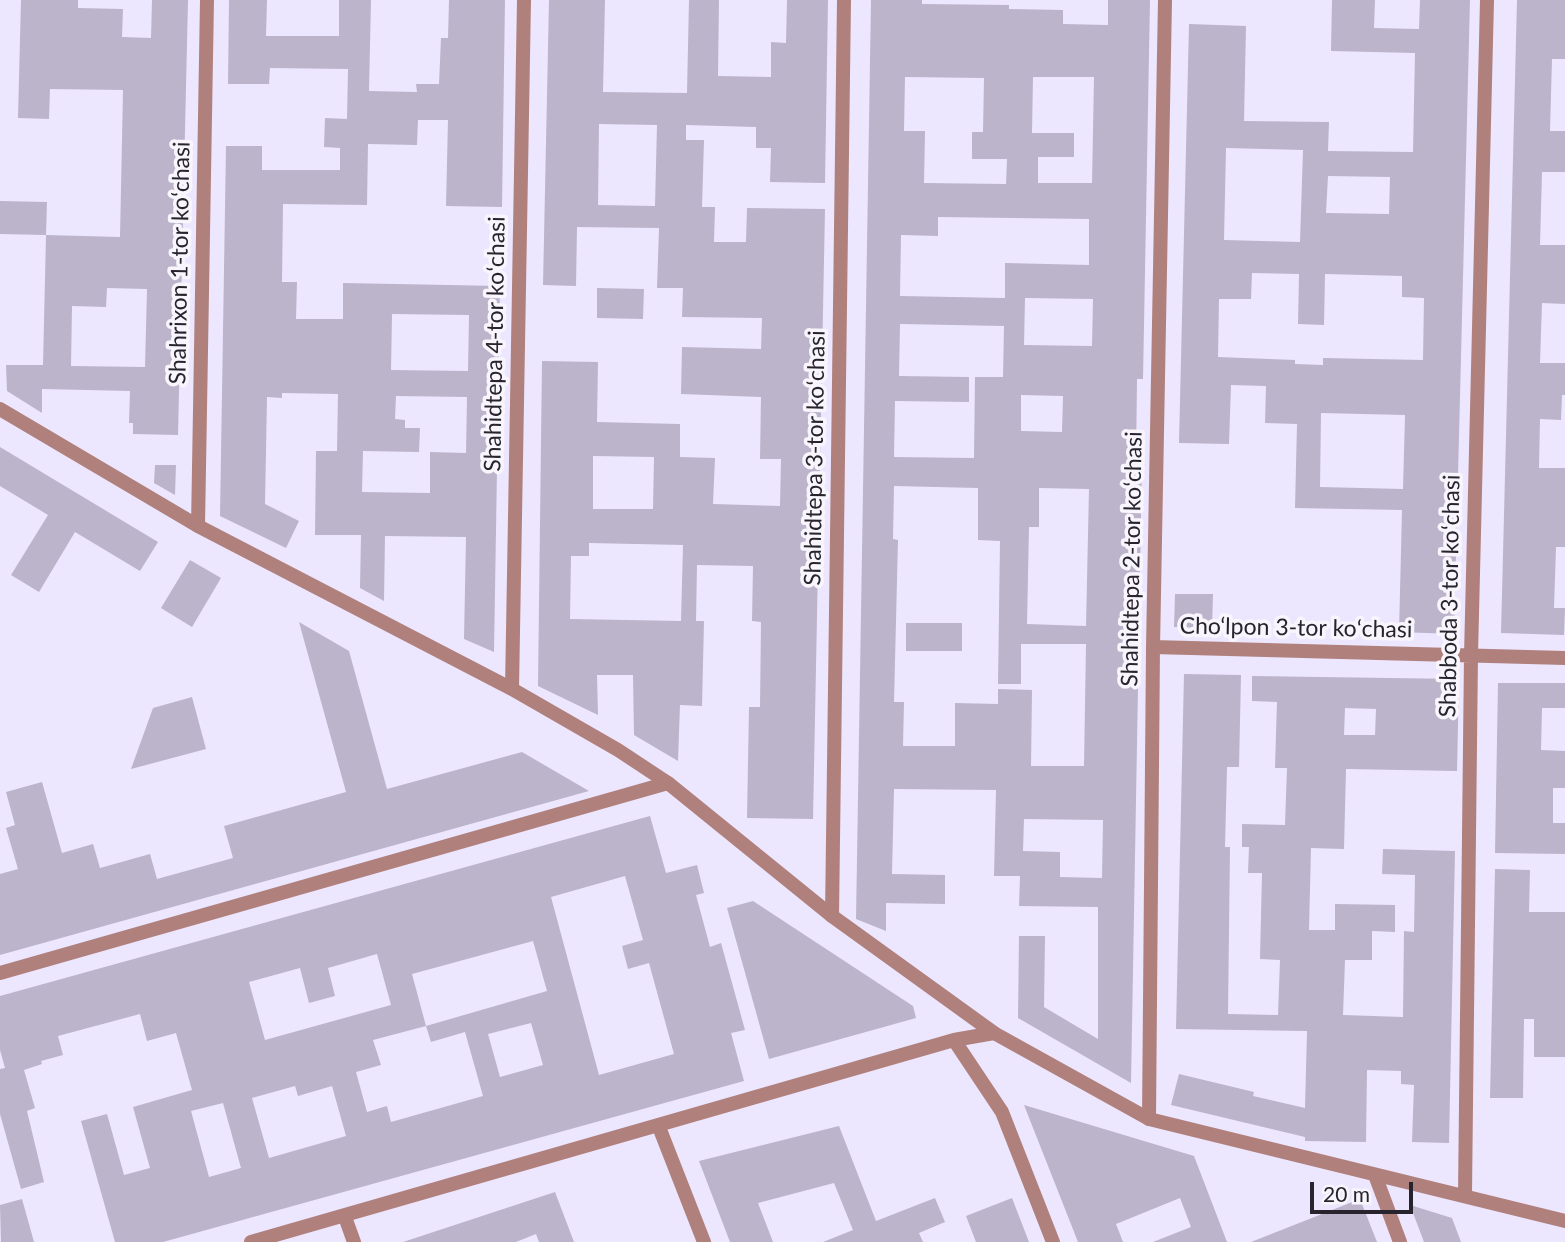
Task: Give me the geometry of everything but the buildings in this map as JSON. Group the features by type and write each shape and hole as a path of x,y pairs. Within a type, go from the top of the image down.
{"street":[{"name":"Shahrixon 1-tor koʻchasi","path":"198,526 207,0"},
{"name":"Shahidtepa 4-tor koʻchasi","path":"512,689 524,0"},
{"name":"Shahidtepa 3-tor koʻchasi","path":"832,916 844,0"},
{"name":"Shahidtepa 2-tor koʻchasi","path":"1149,1119 1153,647 1166,0"},
{"name":"Shabboda 3-tor koʻchasi","path":"1465,1194 1471,655 1487,0"},
{"path":"0,409 198,526 512,689 618,750 668,783 832,916 994,1033 1149,1119 1465,1194 1565,1221"},
{"name":"Cho‘lpon 3-tor koʻchasi","path":"1153,647 1565,658"},
{"path":"0,973 668,783"},
{"path":"251,1242 659,1127 954,1040 994,1033"},
{"path":"954,1040 1002,1112 1053,1242"},
{"path":"659,1127 705,1242"},
{"path":"1376,1175 1400,1242"},
{"path":"345,1217 354,1242"}]}
